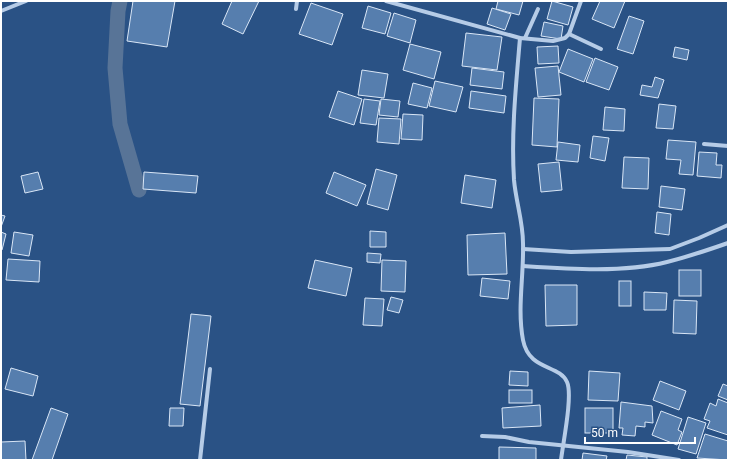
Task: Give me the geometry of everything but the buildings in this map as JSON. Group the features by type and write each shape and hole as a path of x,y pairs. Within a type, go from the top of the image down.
{"street":[{"path":"1,11 26,1"},
{"path":"296,9 298,1"},
{"path":"386,1 523,38 553,41 565,38 569,34 581,1"},
{"path":"538,9 523,38 515,102 514,165 516,196 523,232 521,322 526,351 531,358 561,374 567,382 569,394 561,460"},
{"path":"569,34 601,49"},
{"path":"704,144 728,146"},
{"path":"523,249 572,252 670,249 728,226"},
{"path":"523,266 570,268 636,267 666,262 728,243"},
{"path":"723,245 728,249"},
{"path":"200,460 210,369"},
{"path":"482,436 505,437 530,442 563,444 679,460"}],"waterway":[{"path":"120,1 118,11 115,68 120,124 139,190"}]}
